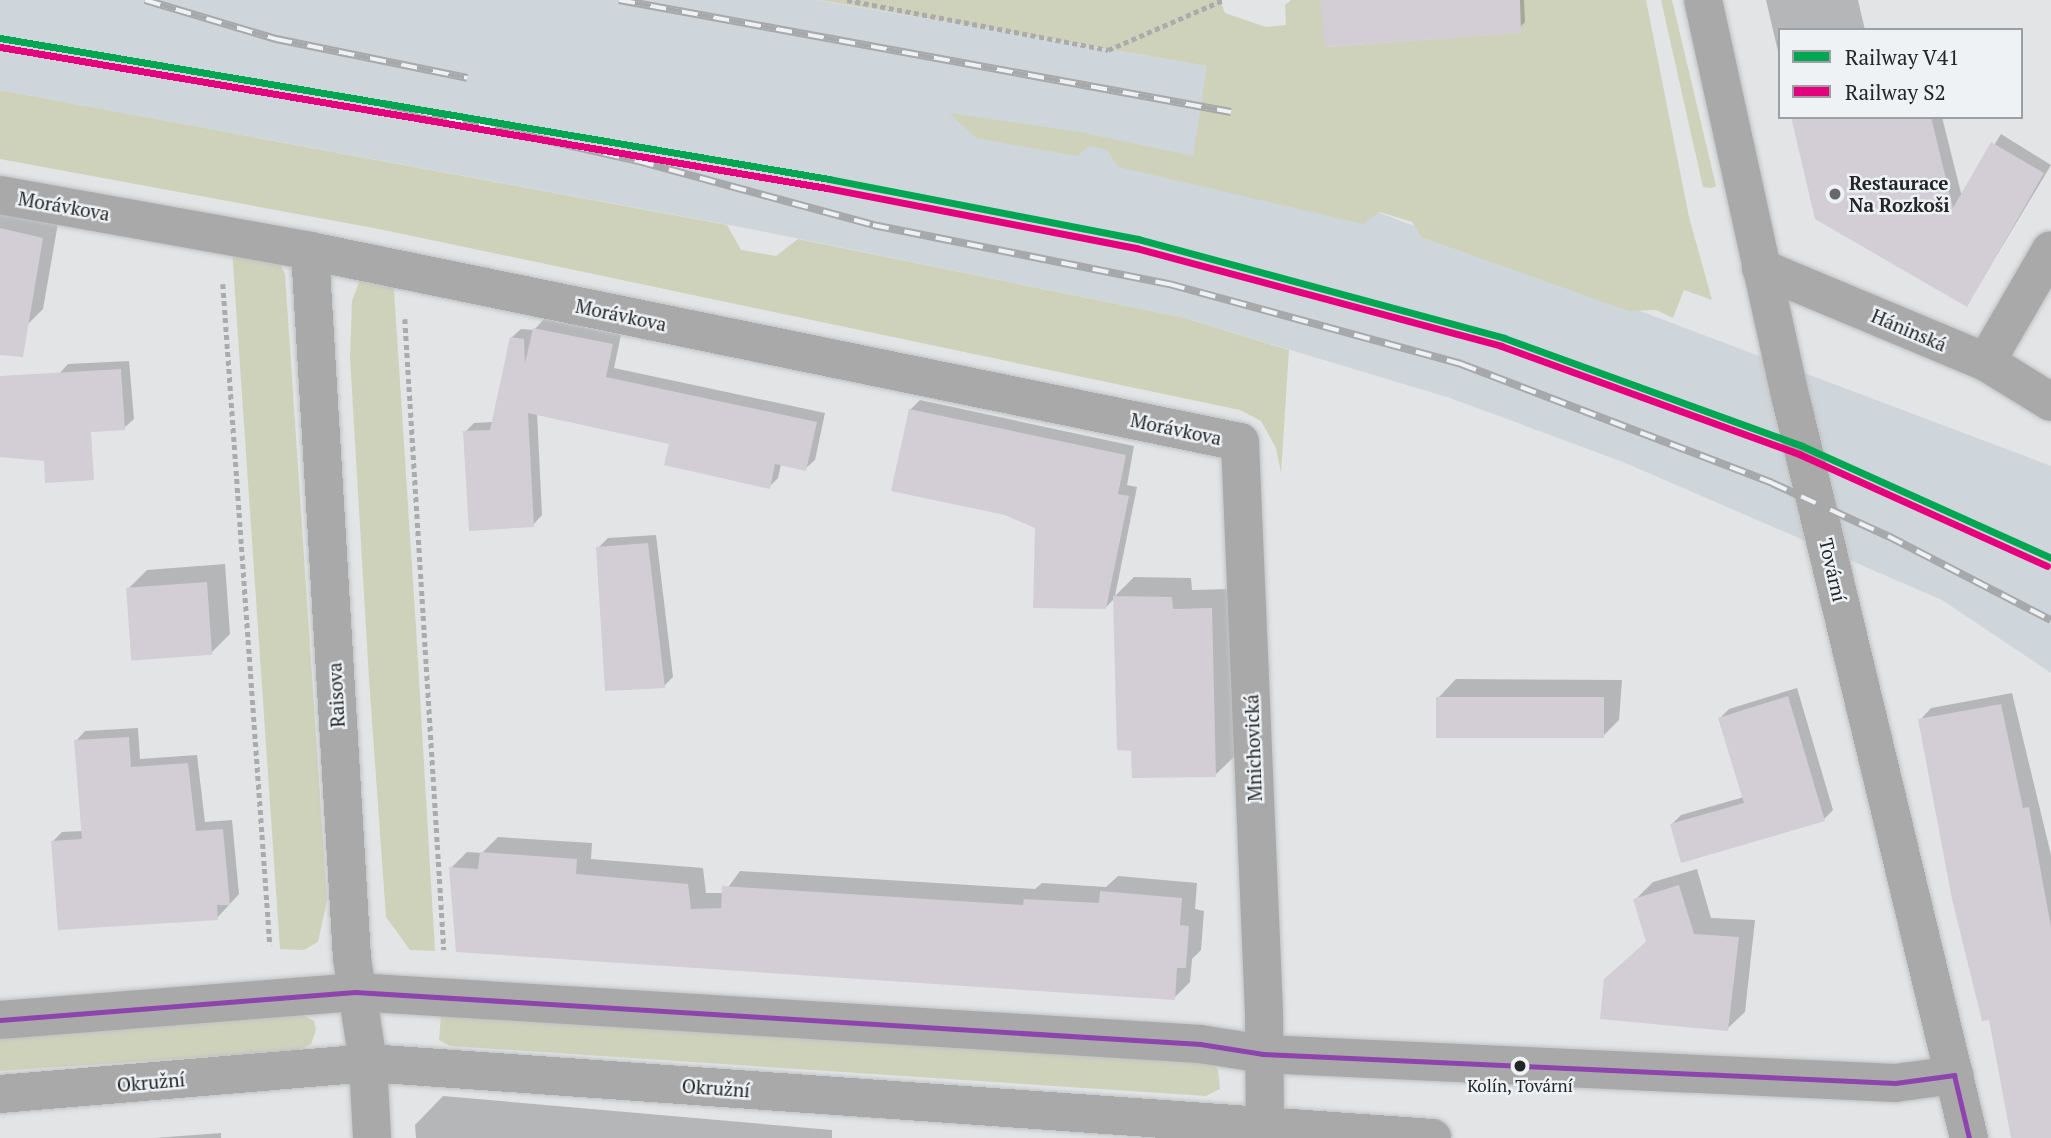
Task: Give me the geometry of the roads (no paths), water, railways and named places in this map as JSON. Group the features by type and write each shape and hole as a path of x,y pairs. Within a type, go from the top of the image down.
{"street":[{"name":"Tovární","path":"1703,0 1761,268 1969,1138"},
{"name":"Morávkova","path":"0,195 310,251 1240,442"},
{"path":"1986,362 2051,250"},
{"name":"Raisova","path":"310,251 355,992 368,1063 372,1138"},
{"name":"Háninská","path":"1761,268 1986,362 2051,402"},
{"name":"Mnichovická","path":"1240,442 1265,1132"},
{"path":"0,1020 355,992 1200,1044 1262,1054 1895,1083 1954,1075"},
{"name":"Okružní","path":"0,1094 368,1063 1265,1132 1432,1138"}],"railway":[{"path":"145,0 276,39 467,78"},
{"path":"619,0 1231,112"},
{"path":"385,104 638,161 873,225 1169,284 1461,364 1772,483 1888,536 2051,620"}],"rail line":[{"name":"V41","path":"0,38 829,179 1138,239 1504,338 1802,446 2051,558"},
{"name":"S2","path":"0,47 827,188 1136,248 1501,346 1799,454 2047,566"}],"place":[{"name":"Restaurace Na Rozkoši","path":"1835,194"},
{"name":"Kolín, Tovární","path":"1520,1066"}]}
